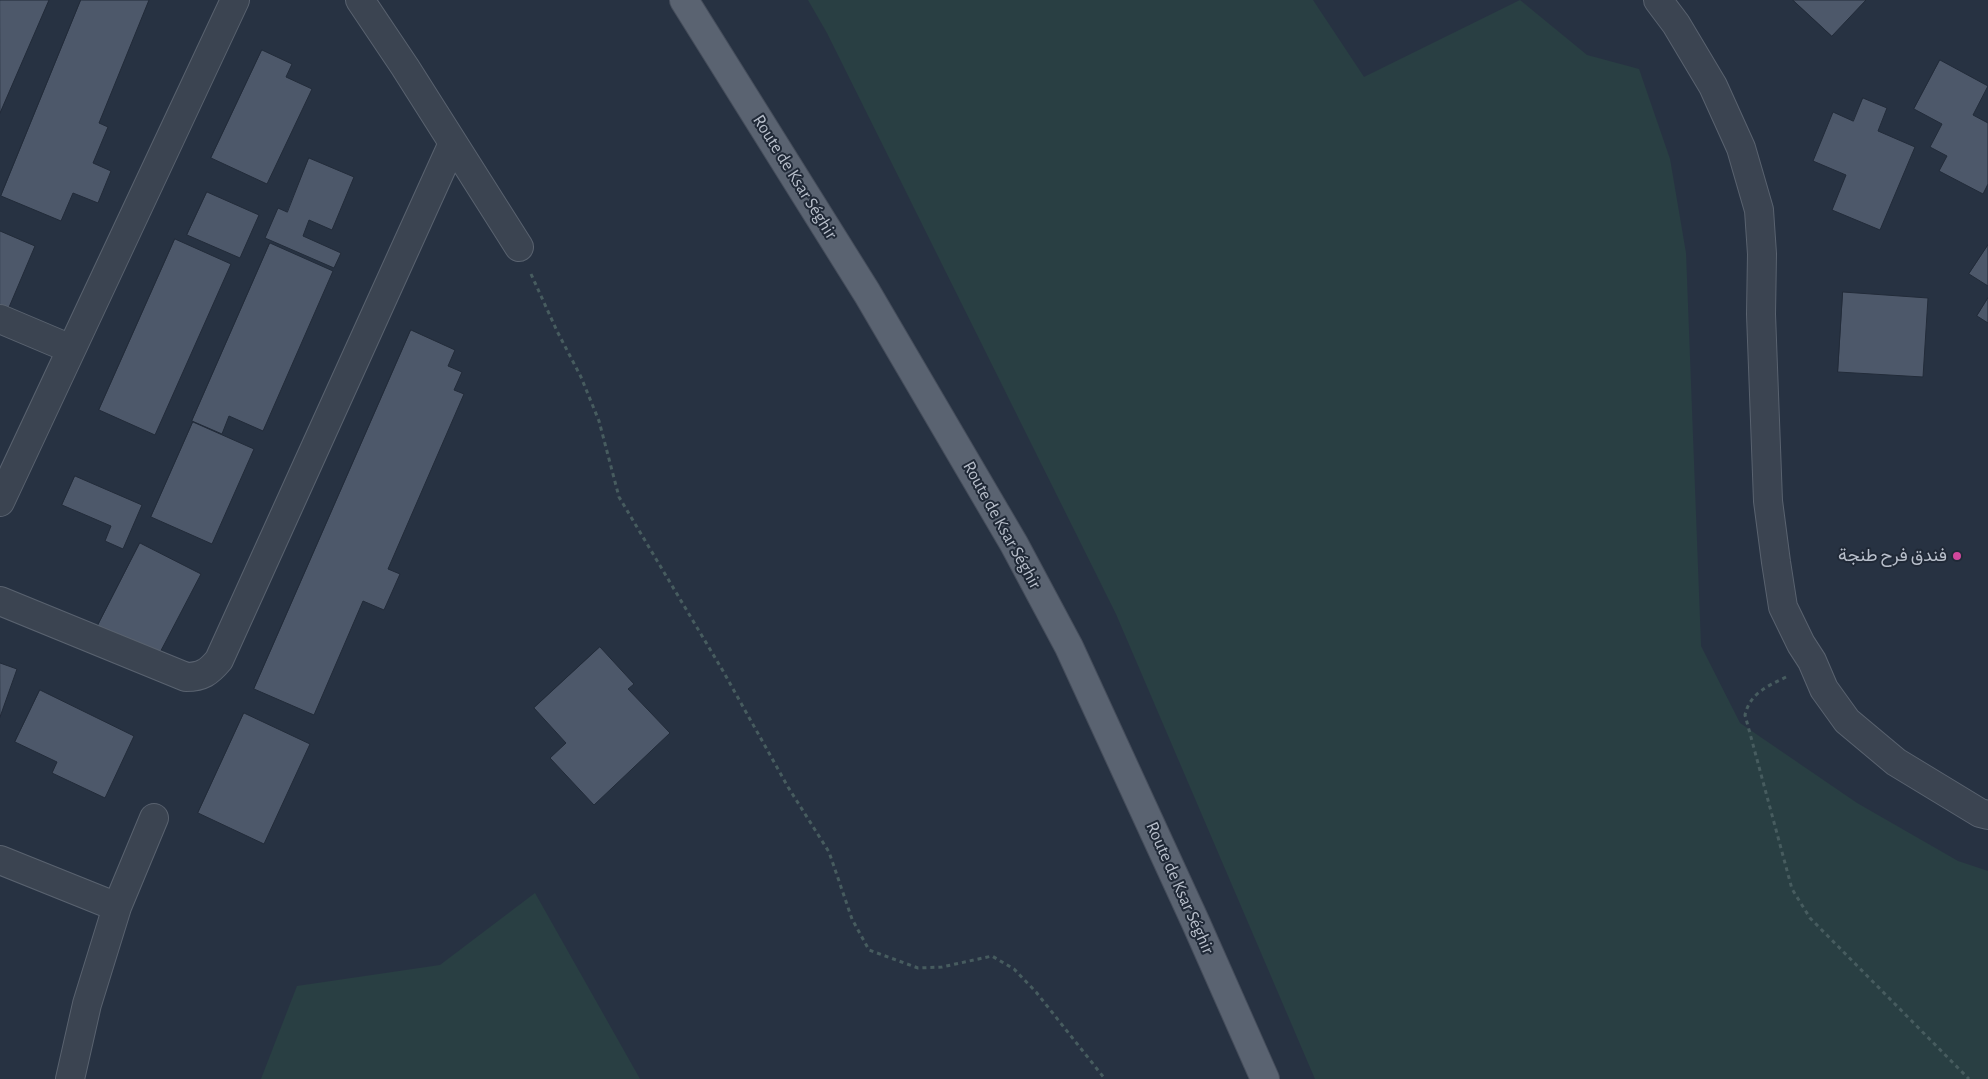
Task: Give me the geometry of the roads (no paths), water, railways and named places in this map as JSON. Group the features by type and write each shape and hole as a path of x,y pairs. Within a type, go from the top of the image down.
{"main road":[{"name":"Route de Ksar Séghir","path":"684,0 867,293 1014,544 1051,612 1135,788 1265,1079"}],"street":[{"path":"0,502 235,0"},
{"path":"360,0 519,247"},
{"path":"1658,0 1676,24 1713,86 1741,148 1759,210 1762,254 1761,314 1768,501 1783,607 1824,689 1847,721 1896,762 1980,813 1988,815"},
{"path":"0,600 186,677 199,677 210,671 223,652 453,143"},
{"path":"0,319 71,349"},
{"path":"70,1079 87,1004 117,907 154,818"},
{"path":"0,860 117,907"}],"place":[{"name":"فندق فرح طنجة","path":"1957,556"}]}
